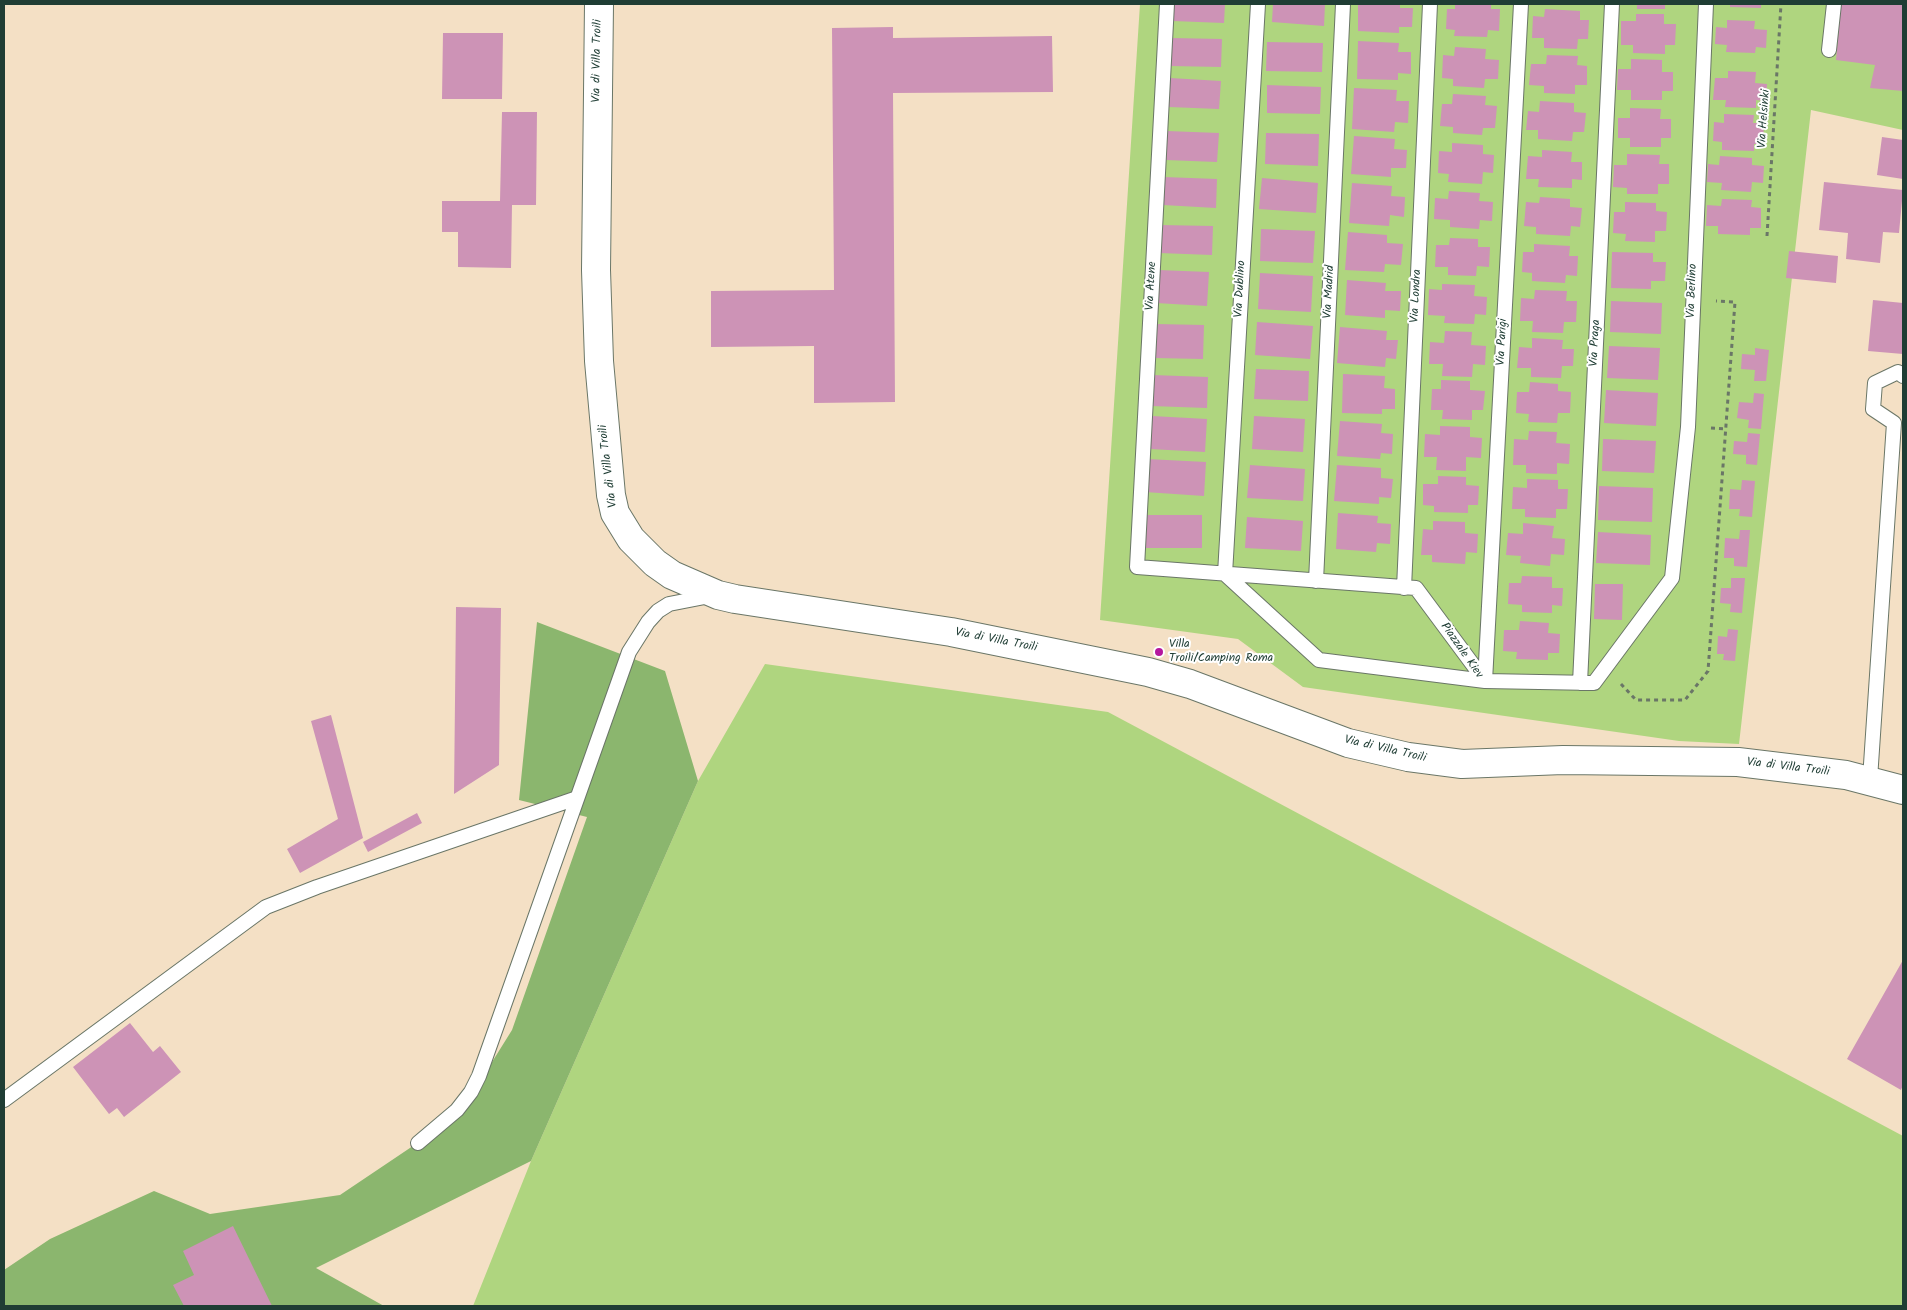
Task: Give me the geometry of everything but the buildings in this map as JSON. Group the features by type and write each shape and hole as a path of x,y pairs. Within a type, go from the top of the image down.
{"street":[{"name":"Via di Villa Troili","path":"599,4 596,270 599,361 611,495 615,513 622,526 640,549 672,575 718,595 951,632 1148,672 1190,684 1348,742 1443,763 1563,760 1738,762 1870,779 1903,790"}],"lane":[{"name":"Via Atene","path":"1167,4 1137,567 1225,574"},
{"name":"Via Dublino","path":"1225,574 1258,4"},
{"name":"Via Madrid","path":"1316,581 1344,4"},
{"name":"Via Londra","path":"1404,588 1430,4"},
{"name":"Via Parigi","path":"1484,681 1521,4"},
{"name":"Via Praga","path":"1580,682 1612,4"},
{"name":"Via Berlino","path":"1606,667 1672,578 1688,426 1706,4"},
{"path":"1828,50 1834,4"},
{"path":"1870,779 1899,421 1873,409 1875,383 1898,372 1903,376"},
{"name":"Piazzale Kiev","path":"1225,574 1416,588 1484,681"},
{"name":"Piazzale Kiev","path":"1225,574 1320,660 1484,681"},
{"path":"418,1143 457,1110 471,1092 479,1076 629,652 648,622 658,611 669,604 718,595"},
{"path":"1484,681 1594,683 1606,667"},
{"path":"4,1100 266,907 317,887 578,798"}],"path":[{"name":"Via Helsinki","path":"1767,236 1781,4"},
{"path":"1606,667 1636,700 1686,700 1708,671 1735,302"}],"green space":[{"path":"1140,4 1903,4 1903,130 1811,110 1739,744 1679,741 1303,687 1238,639 1100,620"},
{"path":"537,622 665,671 698,781 531,1161 316,1268 384,1306 4,1306 4,1270 50,1239 154,1191 210,1214 340,1195 459,1115 512,1030 587,817 519,800"},
{"path":"765,664 1108,712 1903,1136 1903,1306 473,1306 531,1161 698,781"}],"place":[{"name":"Villa Troili/Camping Roma","path":"1159,652"}]}
